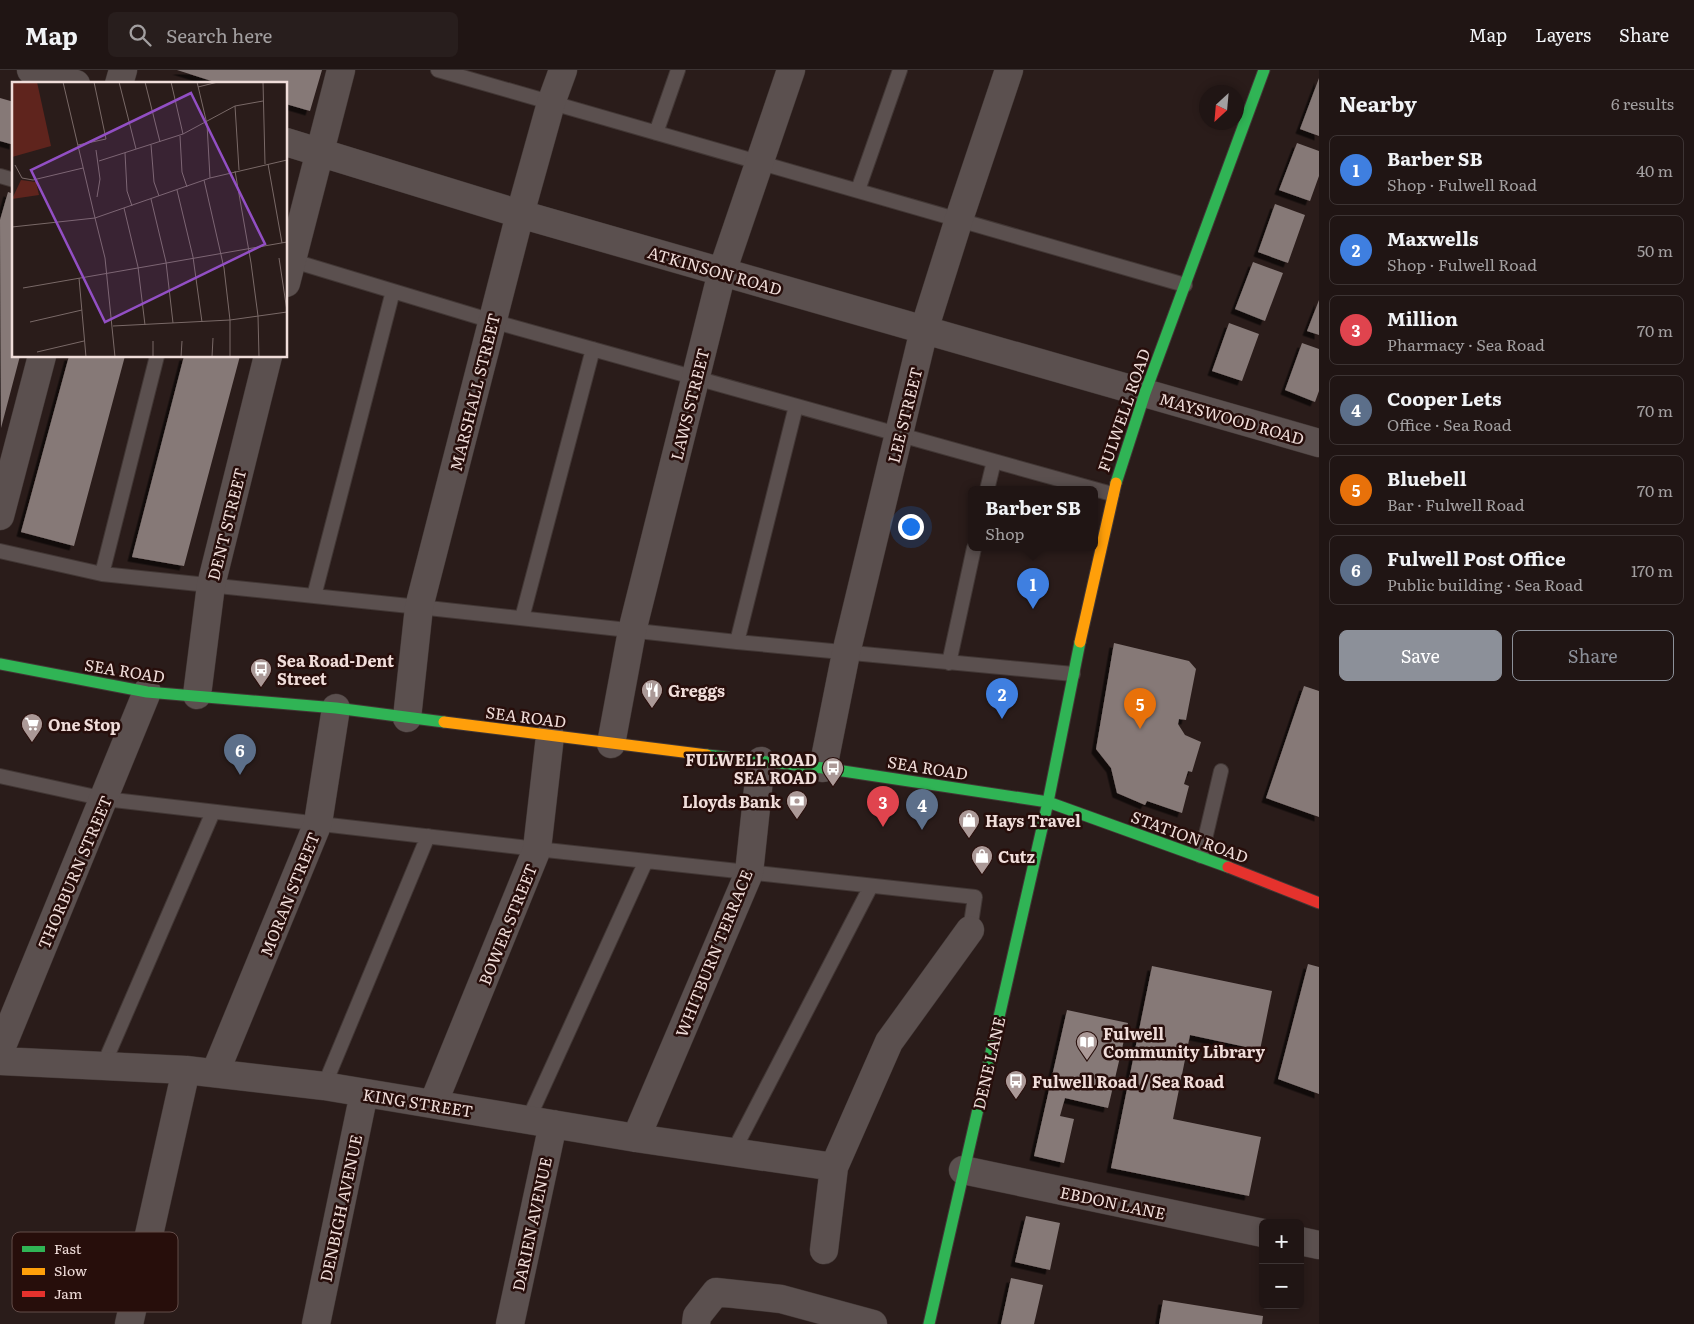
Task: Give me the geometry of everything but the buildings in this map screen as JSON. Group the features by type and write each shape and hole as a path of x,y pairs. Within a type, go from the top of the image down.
{"street":[{"path":"31,70 70,82"},
{"path":"120,82 124,70"},
{"path":"288,267 341,70"},
{"name":"MARSHALL STREET","path":"407,718 419,607 520,214 563,70"},
{"name":"LAWS STREET","path":"611,744 632,631 722,272 791,70"},
{"name":"LEE STREET","path":"823,768 846,653 924,330 959,218 1009,70"},
{"name":"FULWELL ROAD","path":"1048,802 1072,674 1112,494 1145,393 1264,70"},
{"name":"ATKINSON ROAD","path":"288,143 520,214 1145,393"},
{"path":"0,516 41,358"},
{"name":"DENT STREET","path":"197,695 211,585 268,358"},
{"name":"MAYSWOOD ROAD","path":"1145,393 1319,443"},
{"name":"SEA ROAD","path":"0,664 147,692 336,708 611,744 823,768 1048,802"},
{"name":"THORBURN STREET","path":"0,1051 105,799 147,692"},
{"name":"MORAN STREET","path":"215,1073 318,823 336,708"},
{"name":"BOWER STREET","path":"434,1104 537,849 550,736"},
{"name":"WHITBURN TERRACE","path":"636,1138 750,873 761,760"},
{"name":"STATION ROAD","path":"1048,802 1201,856 1319,903"},
{"name":"DENE LANE","path":"929,1324 1048,802"},
{"path":"824,1250 834,1167 889,1042 970,930"},
{"name":"KING STREET","path":"0,1061 186,1070 324,1086 636,1138 834,1167"},
{"path":"150,1232 186,1070"},
{"name":"DENBIGH AVENUE","path":"316,1324 364,1093"},
{"name":"DARIEN AVENUE","path":"510,1324 541,1122"},
{"name":"EBDON LANE","path":"963,1170 1259,1232"},
{"path":"1304,1242 1319,1245"},
{"path":"696,1324 697,1316 716,1292 781,1299 873,1324"}],"lane":[{"path":"438,70 456,72 552,103 959,218 1185,285"},
{"path":"656,133 678,70"},
{"path":"858,190 900,70"},
{"path":"288,267 393,291 1083,486"},
{"path":"314,596 393,291"},
{"path":"522,618 593,349"},
{"path":"102,574 156,358"},
{"path":"737,642 796,406"},
{"path":"988,486 994,461"},
{"path":"1098,490 1112,494"},
{"path":"0,551 102,574 737,642 1072,674"},
{"path":"948,663 973,551"},
{"path":"1201,856 1221,772"},
{"path":"0,776 105,799 975,897 970,930"},
{"path":"103,1066 213,812"},
{"path":"324,1086 428,836"},
{"path":"541,1122 646,861"},
{"path":"733,1152 870,886"}],"traffic: fast":[{"path":"1116,483 1145,393 1264,70"},
{"path":"929,1324 1048,802 1080,642"},
{"path":"0,664 147,692 336,708 444,722"},
{"path":"707,755 823,768 1048,802 1228,867"}],"traffic: slow":[{"path":"1080,642 1116,483"},
{"path":"444,722 707,755"}],"traffic: jam":[{"path":"1228,867 1319,903"}],"place":[{"name":"Barber SB","path":"1033,609"},
{"name":"Sea Road-Dent Street","path":"261,688"},
{"name":"Greggs","path":"652,709"},
{"name":"Maxwells","path":"1002,719"},
{"name":"Bluebell","path":"1140,729"},
{"name":"One Stop","path":"32,743"},
{"name":"Fulwell Post Office","path":"240,775"},
{"name":"FULWELL ROAD SEA ROAD","path":"833,787"},
{"name":"Lloyds Bank","path":"797,820"},
{"name":"Million","path":"883,827"},
{"name":"Cooper Lets","path":"922,830"},
{"name":"Hays Travel","path":"969,839"},
{"name":"Cutz","path":"982,875"},
{"name":"Fulwell Community Library","path":"1087,1061"},
{"name":"Fulwell Road / Sea Road","path":"1016,1100"}]}
